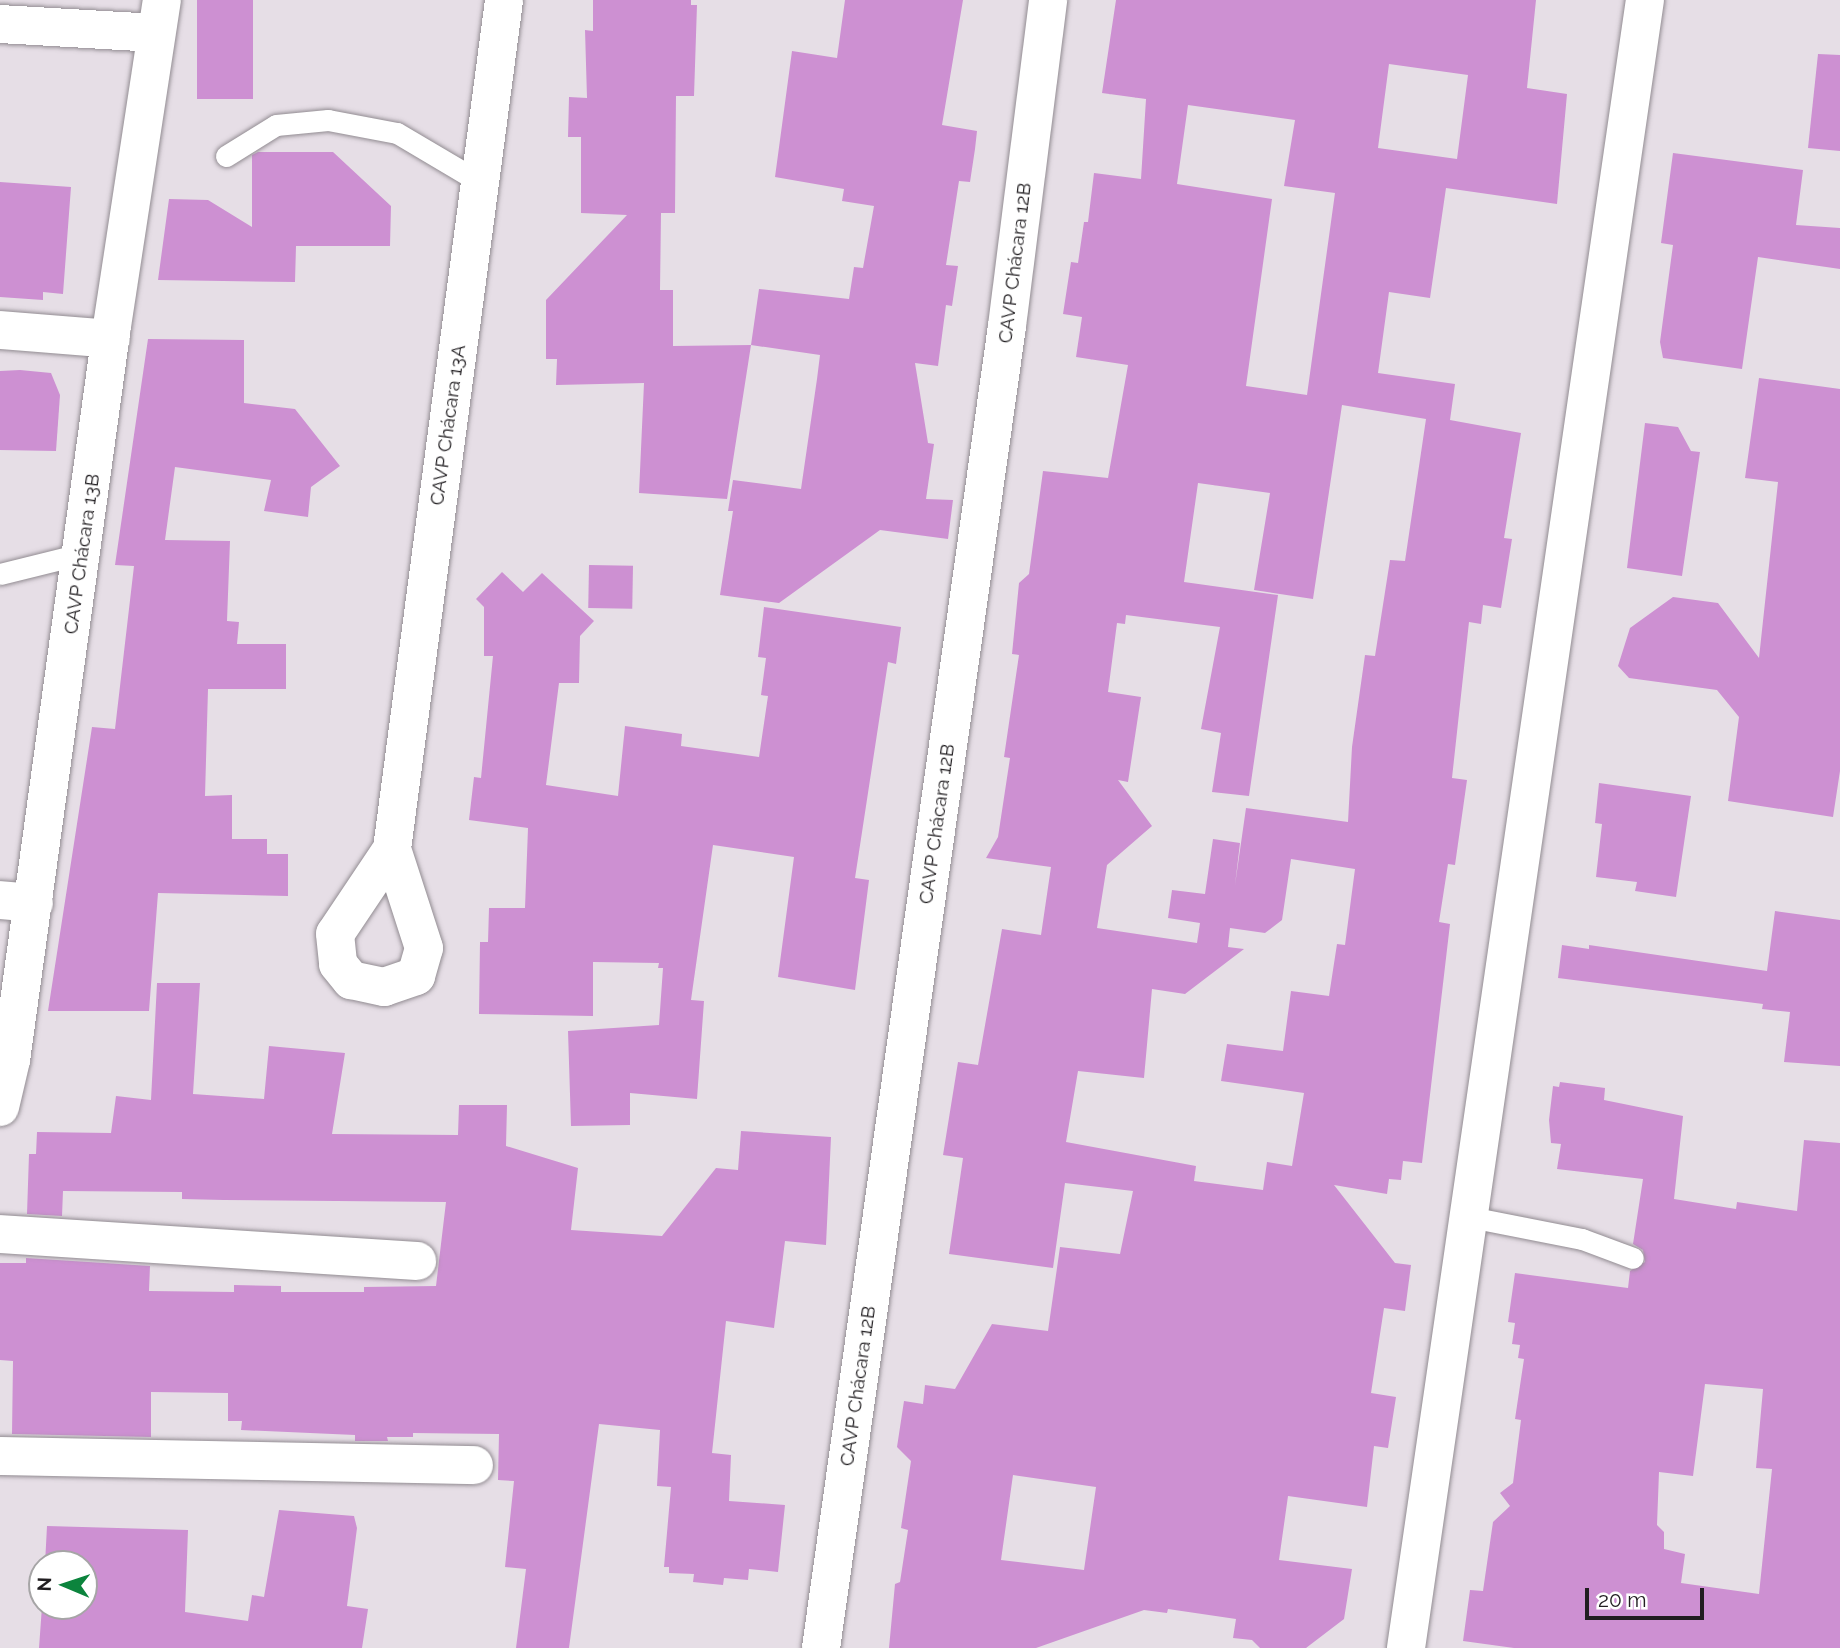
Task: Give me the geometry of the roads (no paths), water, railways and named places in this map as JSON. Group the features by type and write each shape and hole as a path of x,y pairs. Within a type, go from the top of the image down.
{"street":[{"name":"CAVP Chácara 13A","path":"392,849 504,0"},
{"name":"CAVP Chácara 12B","path":"821,1648 1007,327 1048,0"},
{"path":"1406,1648 1645,0"},
{"path":"0,24 159,17"},
{"name":"CAVP Chácara 13B","path":"0,1107 11,1060 17,901 81,554 159,17"},
{"path":"0,330 111,339"},
{"path":"0,1234 417,1261"},
{"path":"0,1456 474,1465"}],"lane":[{"path":"226,156 276,125 328,120 397,133 480,183"},
{"path":"0,574 81,554"},
{"path":"1470,1217 1582,1239 1633,1258"}]}
